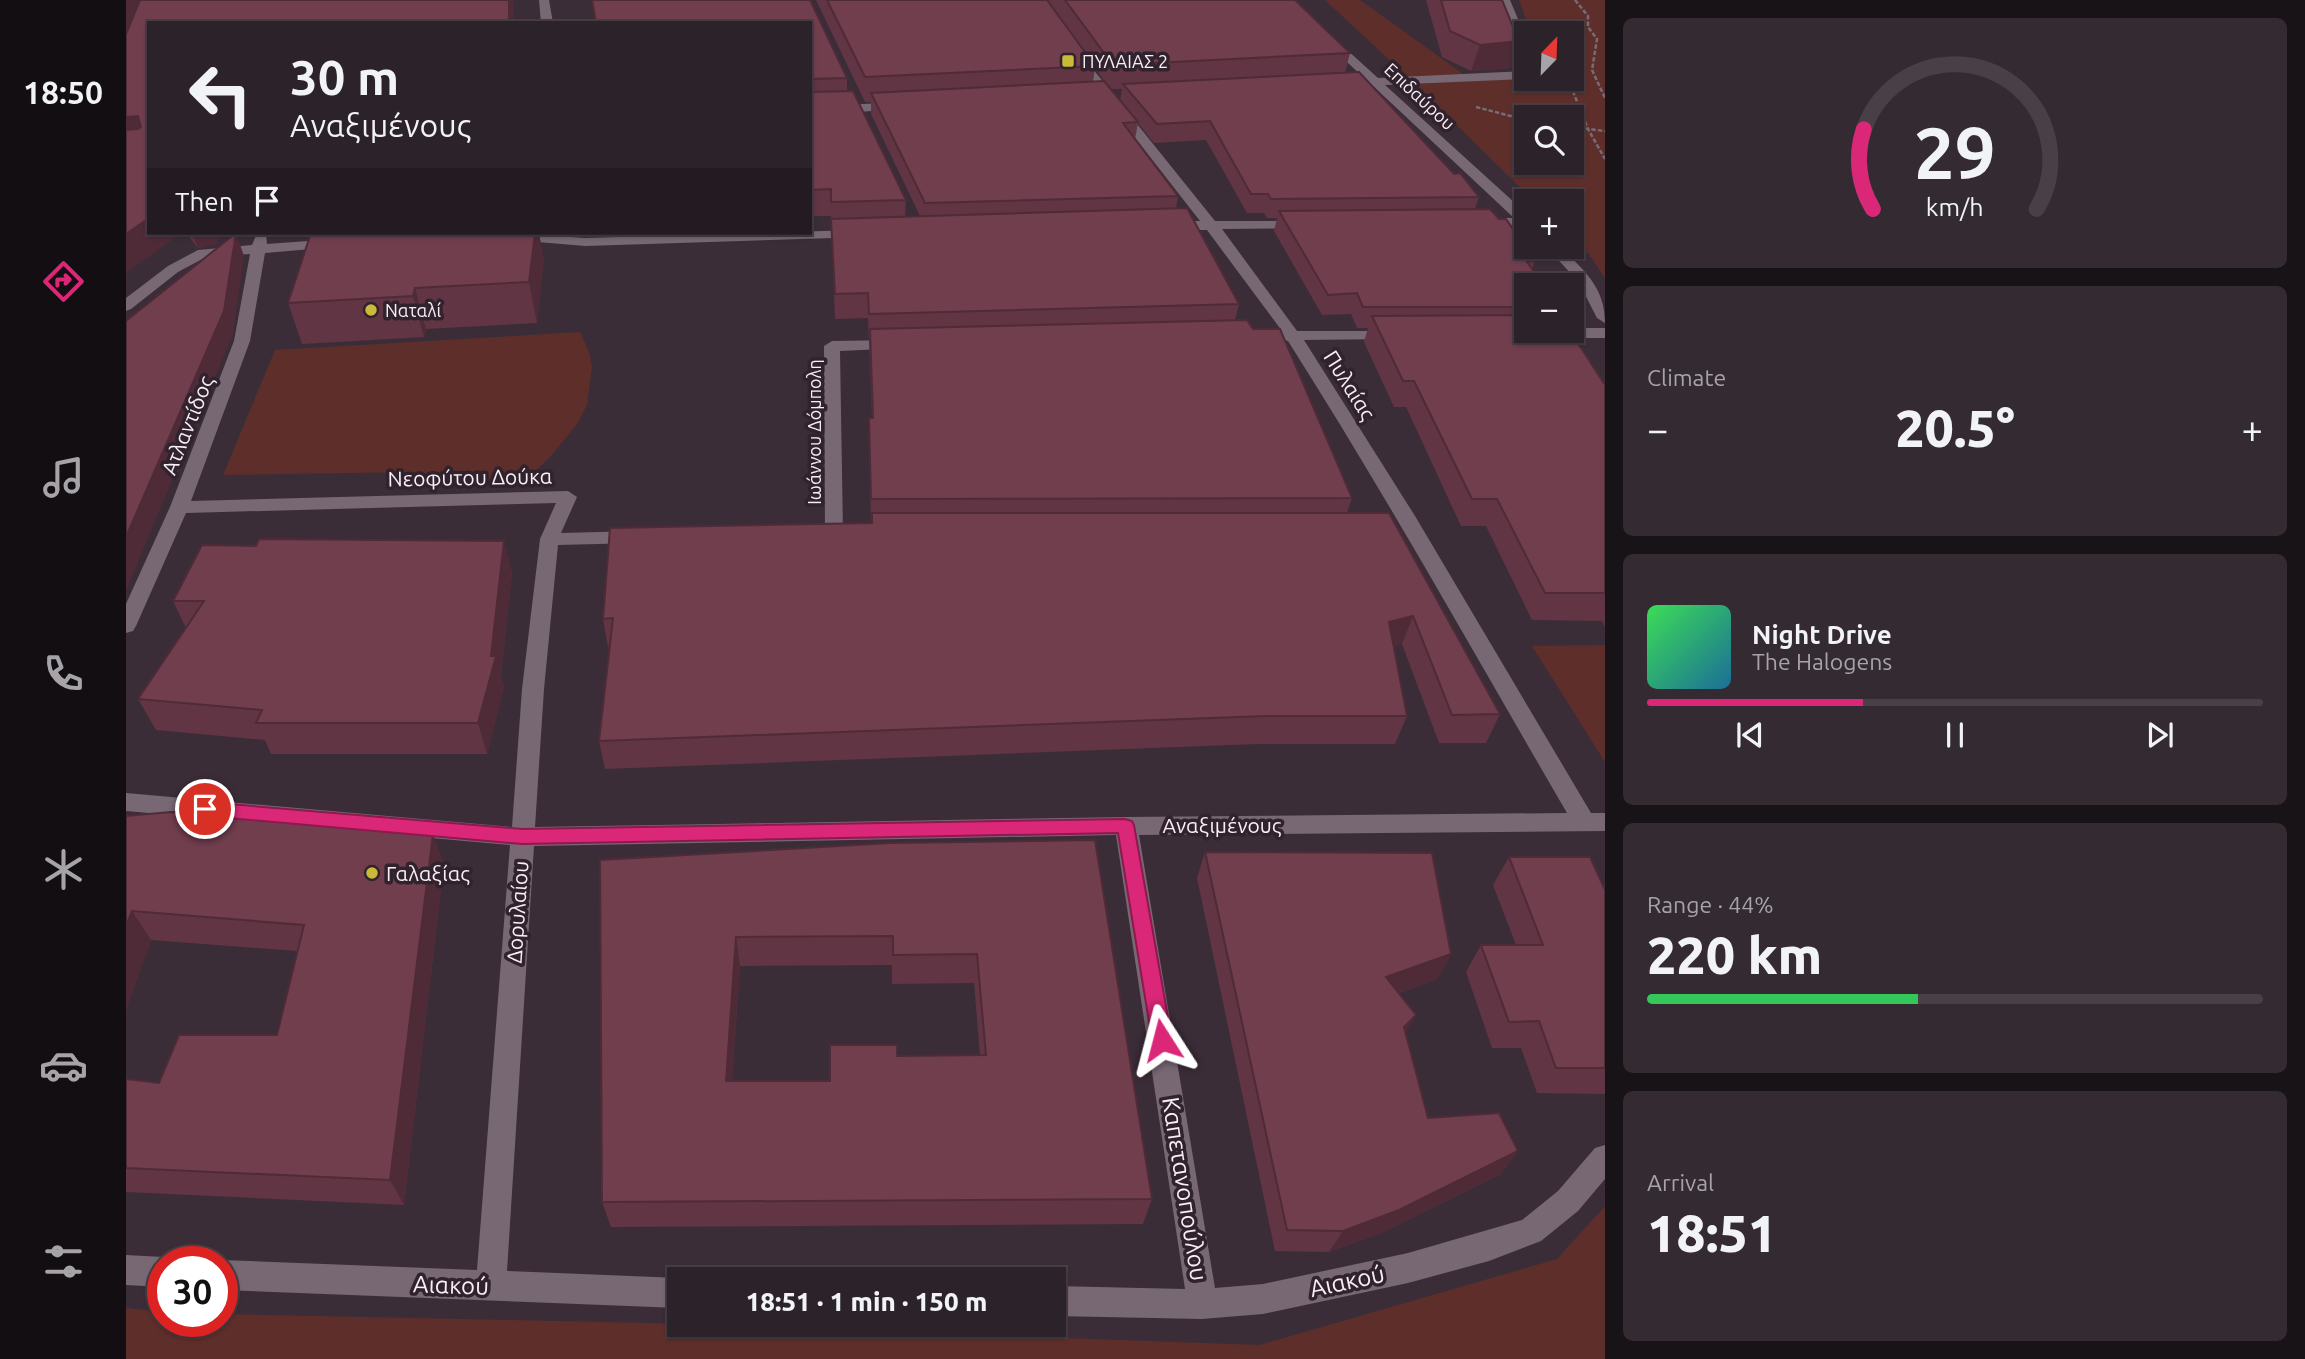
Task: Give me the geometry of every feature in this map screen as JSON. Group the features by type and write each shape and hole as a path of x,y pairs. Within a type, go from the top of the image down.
{"street":[{"path":"544,0 547,21"},
{"name":"Επιδαύρου","path":"1286,0 1514,211"},
{"path":"1505,0 1514,23"},
{"name":"Πυλαίας","path":"1067,42 1105,95 1209,225 1292,335 1371,459 1405,531 1595,822"},
{"path":"1321,84 1514,75"},
{"path":"812,111 855,102 912,105"},
{"path":"855,102 866,126"},
{"path":"1458,223 1514,222"},
{"path":"1154,226 1321,223"},
{"path":"502,236 651,241 877,234"},
{"path":"126,306 195,256 212,251 260,240 351,242"},
{"name":"Ατλαντίδος","path":"126,626 179,507 235,363 260,240"},
{"path":"1565,259 1584,279 1605,318"},
{"path":"1584,333 1605,333"},
{"path":"1264,336 1403,334"},
{"name":"Ιωάννου Δόμπολη","path":"834,533 832,346 916,344"},
{"name":"Νεοφύτου Δούκα","path":"179,507 568,497 549,539"},
{"path":"549,539 658,537"},
{"name":"Δορυλαίου","path":"491,1287 533,689 549,539"},
{"name":"Αναξιμένους","path":"126,802 522,836 1125,825 1595,822"},
{"name":"Καπετανοπούλου","path":"1125,825 1154,988 1202,1304"},
{"name":"Αιακού","path":"1066,1301 1202,1304 1263,1299 1395,1271 1489,1246 1531,1231 1568,1201 1605,1158"},
{"path":"126,1270 147,1271"},
{"name":"Αιακού","path":"238,1276 667,1293"}],"path":[{"path":"1575,0 1588,16 1588,27 1597,40 1590,61 1593,77 1605,98"},
{"path":"1573,91 1588,129 1605,159"},
{"path":"1473,106 1514,117"},
{"path":"1584,128 1605,131"}],"shaded area":[{"path":"1325,0 1360,0 1466,76 1410,79"},
{"path":"1519,0 1605,0 1605,278 1584,249 1584,189 1522,189 1412,81 1514,80 1514,91 1584,91 1584,21 1527,21"},
{"path":"580,332 592,367 587,405 577,424 536,470 522,475 452,485 415,472 223,475 275,350"},
{"path":"1605,645 1605,762 1532,646"},
{"path":"1605,1206 1605,1359 126,1359 126,1308 147,1310 147,1337 238,1337 238,1314 667,1324 667,1337 1038,1337 1260,1345 1557,1259"}],"building":[{"path":"140,0 509,0 509,21 147,21 147,219 126,234 126,130 141,127 138,116 126,117 126,34"},
{"path":"592,0 810,0 847,78 812,79 812,21 596,21"},
{"path":"827,0 1047,0 1095,66 865,77"},
{"path":"1065,0 1295,0 1350,53 1113,65"},
{"path":"1441,0 1502,0 1514,29 1514,42 1480,45 1450,31"},
{"path":"1359,72 1454,174 1460,173 1479,197 1271,199 1268,194 1251,194 1210,121 1157,124 1123,84"},
{"path":"1104,81 1138,122 1123,123 1178,196 925,203 871,93"},
{"path":"853,91 906,200 831,202 831,189 812,190 812,92"},
{"path":"1187,208 1239,304 869,314 868,293 835,294 831,219"},
{"path":"1490,209 1499,219 1506,219 1514,231 1514,259 1534,259 1535,261 1527,262 1535,273 1514,273 1514,307 1363,307 1357,293 1328,295 1279,211"},
{"path":"236,235 224,311 126,537 126,321"},
{"path":"310,235 535,235 529,282 415,288 413,296 288,303"},
{"path":"1514,315 1514,343 1578,343 1605,385 1605,593 1545,593 1497,499 1472,499 1414,381 1403,381 1372,316"},
{"path":"1247,320 1253,329 1280,329 1352,498 871,499 869,418 873,418 870,329"},
{"path":"872,513 1389,513 1500,714 1452,715 1413,616 1389,622 1407,716 1266,716 599,741 613,618 603,619 610,528 872,523"},
{"path":"259,539 504,541 491,656 496,656 478,723 256,723 262,710 138,699 204,601 173,601 202,545 256,546"},
{"path":"171,812 209,813 433,834 390,1180 126,1168 126,1079 159,1083 179,1035 277,1035 304,925 132,911 126,926 126,816"},
{"path":"1095,840 1152,1199 602,1202 600,860 890,843","holes":["893,936 893,955 977,954 986,1055 897,1056 897,1045 830,1045 830,1081 726,1081 736,937"]},
{"path":"1205,852 1432,853 1451,954 1386,977 1416,1015 1404,1027 1428,1118 1499,1113 1518,1151 1399,1210 1343,1231 1287,1230"},
{"path":"1509,857 1590,857 1605,890 1605,1068 1556,1068 1539,1021 1509,1022 1481,945 1543,945"}],"place":[{"name":"ΠΥΛΑΙΑΣ 2","path":"1068,61"},
{"name":"Ναταλί","path":"371,310"},
{"name":"Γαλαξίας","path":"372,873"}],"route":[{"path":"205,809 522,836 1125,825 1162,1040"}]}
